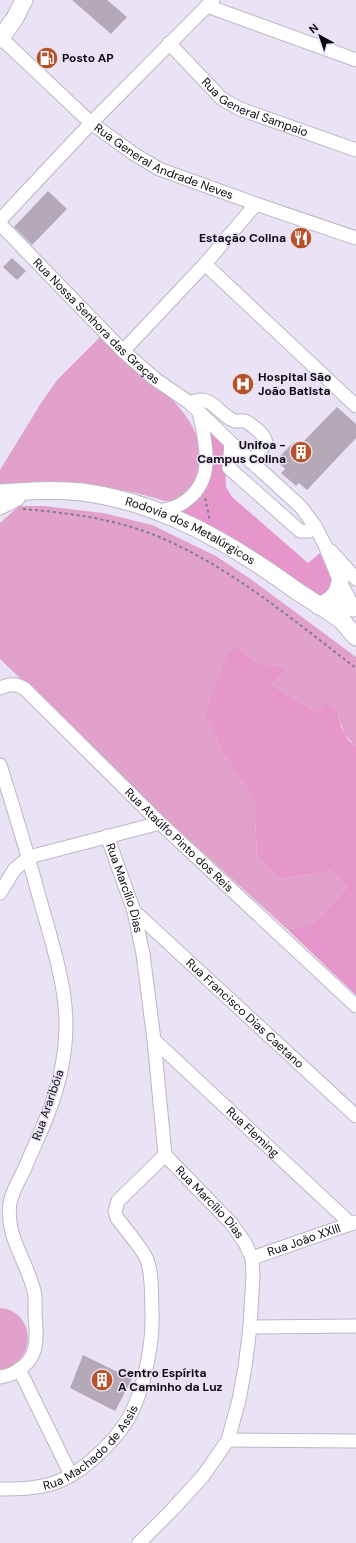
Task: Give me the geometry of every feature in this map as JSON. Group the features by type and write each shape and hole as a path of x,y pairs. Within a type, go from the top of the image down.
{"main road":[{"path":"0,39 15,18 24,0"},
{"name":"Rodovia dos Metalúrgicos","path":"0,493 42,491 82,492 119,499 157,511 217,538 254,561 319,606 337,624"},
{"name":"Rodovia dos Metalúrgicos","path":"0,500 20,504 57,499 94,502 128,510 159,520 193,536 241,564 337,624 356,638"},
{"path":"319,606 331,601 348,581"},
{"path":"319,606 354,606"},
{"path":"337,624 356,629"},
{"path":"337,624 356,649"}],"street":[{"path":"0,220 168,43 210,3 356,60"},
{"name":"Rua General Andrade Neves","path":"0,39 91,123 134,154 159,168 256,204 356,238"},
{"name":"Rua General Sampaio","path":"168,43 222,99 240,109 356,150"},
{"path":"123,352 204,264 256,204"},
{"name":"Rua Nossa Senhora das Graças","path":"0,224 123,352 155,379 195,407 251,462 301,507 315,526 325,545 348,581 354,606"},
{"path":"204,264 356,406"},
{"path":"157,511 179,506 190,497 202,482 206,469 207,458 195,407 197,400 207,400 234,421 245,420 262,435 266,440 266,443 251,462"},
{"path":"231,443 229,468 300,531 309,531 315,526"},
{"path":"0,508 20,504"},
{"name":"Rua Ataúlfo Pinto dos Reis","path":"0,688 12,684 19,684 25,689 160,823 356,1006"},
{"name":"Rua Araribóia","path":"0,765 29,857 59,966 66,1003 66,1042 60,1076 48,1114 10,1203 11,1227 16,1246 28,1273 34,1292 35,1347 31,1359 20,1369 8,1376 0,1377"},
{"path":"0,893 14,870 29,857 160,823"},
{"name":"Rua Marcílio Dias","path":"107,836 134,911 143,954 154,1040 165,1155 231,1223 245,1244 252,1258 253,1276 250,1327 239,1400 228,1440 203,1476 139,1543"},
{"name":"Rua Francisco Dias Caetano","path":"134,911 356,1116"},
{"name":"Rua Fleming","path":"154,1040 354,1223"},
{"name":"Rua Machado de Assis","path":"0,1489 31,1488 53,1484 71,1475 98,1455 120,1429 134,1407 143,1376 152,1331 151,1281 147,1260 117,1218 115,1211 118,1201 165,1155"},
{"name":"Rua João XXIII","path":"252,1258 354,1223"},
{"path":"250,1327 356,1326"},
{"path":"20,1369 71,1475"},
{"path":"228,1440 356,1441"}],"path":[{"path":"202,482 211,524"},
{"path":"20,504 48,511 116,523 160,537 205,560 249,587 356,668"}],"shaded area":[{"path":"102,335 160,387 182,411 191,424 197,437 200,452 200,467 192,488 182,497 164,501 122,490 83,485 0,484 0,470 41,403 58,379"},
{"path":"206,426 224,445 226,487 232,497 308,563 320,553 334,585 324,599 178,511 201,491"},
{"path":"19,506 44,506 103,513 152,525 216,556 252,580 356,657 356,746 352,743 344,731 338,712 318,713 272,685 284,668 258,663 237,647 205,713 224,754 254,799 257,855 279,879 331,871 347,887 316,921 288,930 176,828 0,659 0,523"},
{"path":"237,647 258,663 285,668 272,685 318,713 323,704 329,704 338,712 341,727 349,741 356,746 356,995 288,930 316,921 347,887 331,871 279,879 257,855 254,799 224,754 205,714 228,653"},
{"path":"0,1308 12,1311 21,1318 26,1327 28,1338 26,1349 21,1358 12,1366 0,1370"}],"building":[{"path":"72,0 107,0 127,17 111,34"},
{"path":"48,191 67,209 32,245 14,227"},
{"path":"12,258 26,271 17,280 3,267"},
{"name":"Unifoa - Campus Colina","path":"337,407 356,424 356,438 307,490 299,483 296,486 281,473 285,469 276,460 294,442 299,446"},
{"name":"Centro Espírita A Caminho da Luz","path":"83,1355 132,1379 115,1411 70,1388"}],"place":[{"name":"Posto AP","path":"47,58"},
{"name":"Estação Colina","path":"301,238"},
{"name":"Hospital São João Batista","path":"243,384"},
{"name":"Unifoa - Campus Colina","path":"301,452"},
{"name":"Centro Espírita A Caminho da Luz","path":"102,1380"}]}
